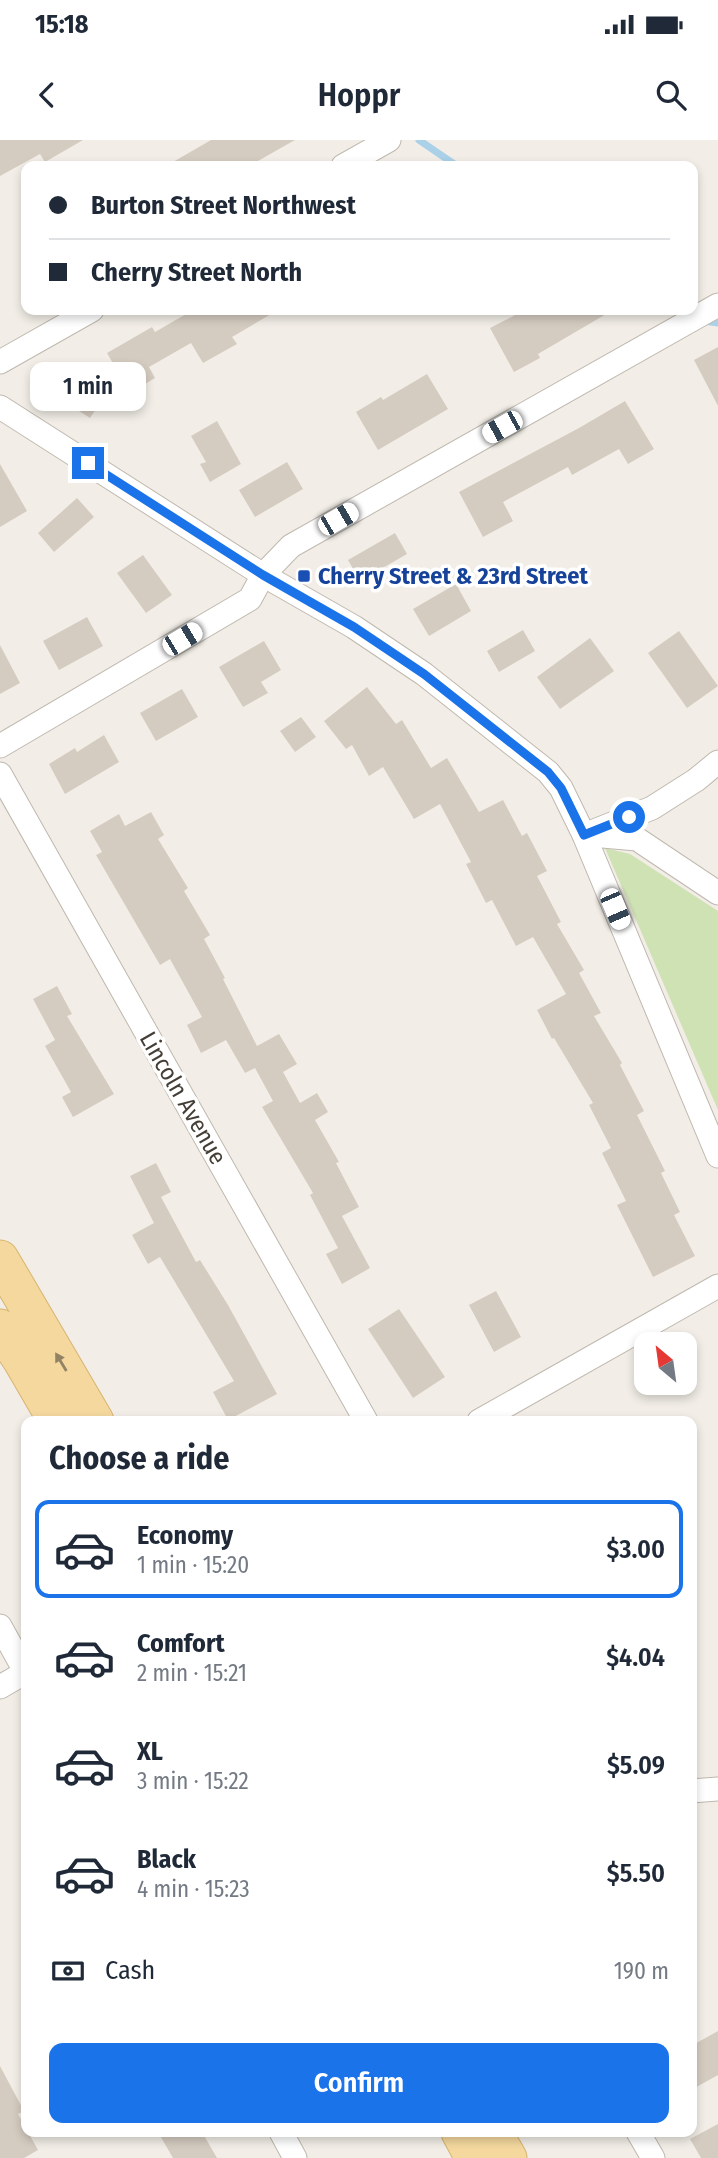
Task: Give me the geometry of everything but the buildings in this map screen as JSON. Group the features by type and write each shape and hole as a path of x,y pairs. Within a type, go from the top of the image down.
{"main road":[{"path":"0,1259 92,1416"},
{"path":"0,1328 22,1359 54,1416"},
{"path":"463,2137 474,2158"},
{"path":"497,2137 508,2158"}],"street":[{"path":"352,161 389,140"},
{"path":"0,746 250,599 263,575 291,546 718,305"},
{"path":"0,362 83,315"},
{"path":"0,407 263,575 354,627 424,674 548,772 561,788 584,835 718,1156"},
{"path":"584,835 652,808 696,780 718,762"},
{"name":"Lincoln Avenue","path":"0,774 363,1416"},
{"path":"584,835 637,839 718,893"},
{"path":"488,1416 718,1286"},
{"path":"0,1626 21,1664"},
{"path":"0,1687 21,1676"},
{"path":"697,1791 718,1789"},
{"path":"284,2137 295,2158"},
{"path":"641,2137 653,2158"}],"green space":[{"path":"605,848 630,854 718,911 718,1110"}],"waterway":[{"path":"419,140 450,161"},
{"path":"704,321 718,323"}],"place":[{"name":"Cherry Street & 23rd Street","path":"304,576"}],"route":[{"path":"88,463 263,575 354,627 424,674 548,772 561,788 584,835 629,817"}]}
